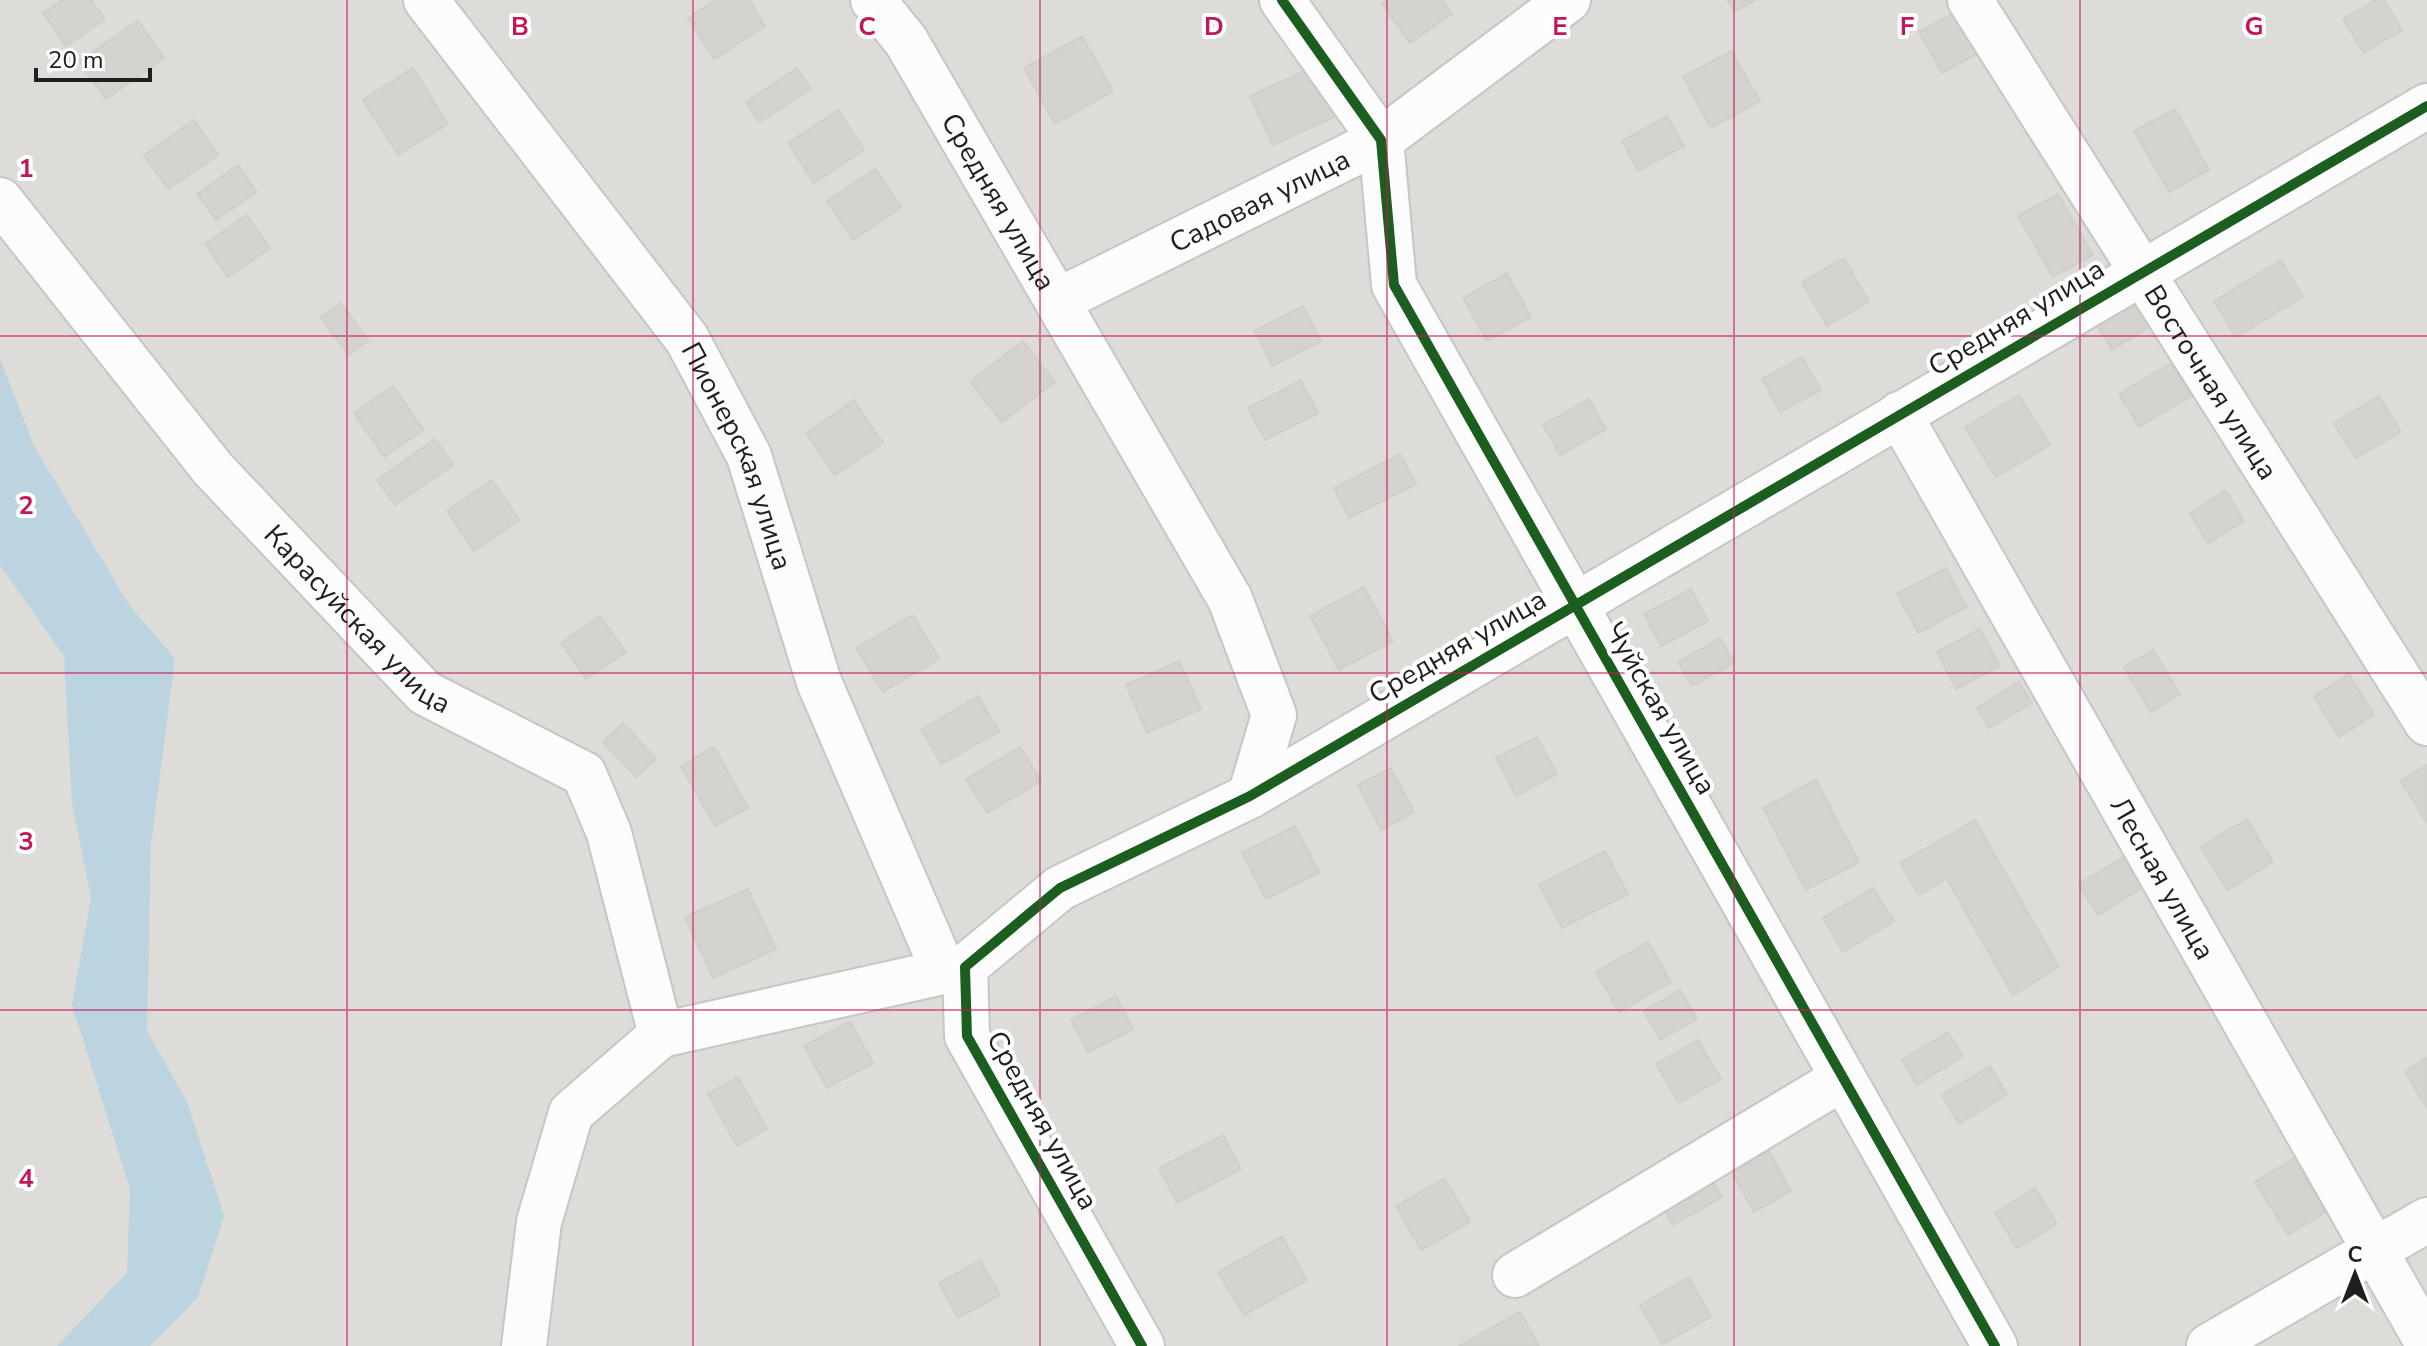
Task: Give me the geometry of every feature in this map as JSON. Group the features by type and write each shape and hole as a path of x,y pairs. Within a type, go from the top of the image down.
{"street":[{"name":"Пионерская улица","path":"426,0 687,339 749,456 819,682 955,970"},
{"name":"Средняя улица","path":"873,0 906,41 1230,599 1274,715 1250,796"},
{"path":"1282,0 1381,140"},
{"name":"Садовая улица","path":"1057,301 1381,140 1568,0"},
{"name":"Восточная улица","path":"1970,0 2427,723"},
{"name":"Средняя улица","path":"1142,1346 967,1036 955,970 1060,888 1250,796 2427,106"},
{"name":"Чуйская улица","path":"1381,140 1394,285 1995,1346"},
{"name":"Карасуйская улица","path":"0,200 213,469 425,693 584,774 609,833 661,1035"},
{"name":"Лесная улица","path":"1899,414 2427,1342"},
{"path":"524,1346 539,1222 571,1113 661,1035 955,970"},
{"path":"1515,1275 1843,1078"},
{"path":"2209,1346 2427,1220"}],"shaded area":[{"path":"0,0 2427,0 2427,1346 0,1346"}],"water":[{"path":"0,359 35,448 130,606 175,659 151,844 147,1031 187,1102 224,1216 198,1297 150,1346 57,1346 127,1273 130,1189 72,1005 91,897 72,803 64,656 0,565"}],"building":[{"path":"62,0 91,0 105,19 66,46 43,13"},
{"path":"715,0 749,0 765,26 714,59 688,18"},
{"path":"1388,0 1442,0 1452,14 1410,43 1382,4"},
{"path":"1727,0 1756,0 1734,12"},
{"path":"2376,0 2384,0 2402,30 2364,53 2343,19"},
{"path":"1959,10 1982,51 1942,73 1919,32"},
{"path":"138,21 164,58 106,99 79,61"},
{"path":"1082,36 1113,91 1055,124 1024,68"},
{"path":"1731,51 1760,101 1711,128 1683,77"},
{"path":"1315,66 1338,115 1273,145 1250,96"},
{"path":"413,68 448,124 398,155 363,100"},
{"path":"797,68 811,89 759,122 746,102"},
{"path":"2175,109 2209,170 2169,192 2134,131"},
{"path":"838,110 864,150 814,183 788,143"},
{"path":"1667,116 1684,146 1638,171 1622,141"},
{"path":"194,120 218,155 168,189 144,155"},
{"path":"238,165 257,192 216,220 197,194"},
{"path":"876,169 901,207 853,240 827,201"},
{"path":"2058,194 2093,255 2053,277 2018,216"},
{"path":"247,215 270,248 228,277 205,244"},
{"path":"1844,258 1869,302 1827,326 1802,282"},
{"path":"2281,260 2303,297 2236,337 2214,301"},
{"path":"1507,273 1531,317 1487,341 1463,298"},
{"path":"2139,299 2155,323 2112,350 2096,324"},
{"path":"341,303 368,341 348,355 321,317"},
{"path":"1303,306 1321,341 1272,366 1255,331"},
{"path":"1023,341 1055,382 1002,422 970,382"},
{"path":"1802,357 1821,390 1780,412 1762,379"},
{"path":"2171,363 2191,396 2139,427 2119,394"},
{"path":"1301,380 1318,413 1265,440 1248,408"},
{"path":"393,386 424,430 384,457 354,413"},
{"path":"2019,395 2050,445 1996,477 1965,427"},
{"path":"2379,396 2401,432 2356,458 2334,423"},
{"path":"1589,399 1606,429 1560,455 1543,425"},
{"path":"854,400 883,443 835,475 806,433"},
{"path":"435,439 453,465 395,505 377,480"},
{"path":"1400,454 1416,484 1349,518 1334,488"},
{"path":"492,480 519,520 474,551 447,511"},
{"path":"2226,491 2244,521 2208,543 2190,513"},
{"path":"1946,568 1967,607 1918,633 1897,594"},
{"path":"1364,587 1393,641 1339,670 1310,616"},
{"path":"1691,589 1708,621 1661,646 1644,614"},
{"path":"913,615 939,659 883,692 856,648"},
{"path":"600,616 626,652 586,679 561,643"},
{"path":"1980,629 2000,666 1956,689 1937,652"},
{"path":"1720,638 1734,663 1692,686 1678,662"},
{"path":"2153,650 2180,694 2151,712 2124,667"},
{"path":"1179,661 1201,709 1147,733 1126,685"},
{"path":"2349,674 2374,715 2339,737 2314,696"},
{"path":"2019,682 2032,703 1989,728 1977,708"},
{"path":"978,696 999,731 942,764 921,730"},
{"path":"623,723 656,759 636,777 603,742"},
{"path":"1537,737 1557,774 1516,796 1496,758"},
{"path":"714,747 748,808 715,826 681,766"},
{"path":"1020,747 1041,781 987,813 966,779"},
{"path":"2427,765 2427,823 2401,781"},
{"path":"1391,768 1414,812 1381,830 1358,785"},
{"path":"1816,780 1859,862 1806,890 1763,808"},
{"path":"2247,819 2273,862 2227,890 2201,847"},
{"path":"1975,820 2059,967 2013,995 1947,879 1919,895 1900,863"},
{"path":"1295,826 1319,872 1266,899 1242,853"},
{"path":"1605,851 1628,894 1562,928 1539,885"},
{"path":"2124,857 2142,888 2098,915 2079,884"},
{"path":"1873,888 1894,921 1843,952 1823,918"},
{"path":"748,889 776,949 713,978 685,917"},
{"path":"1648,942 1671,982 1619,1012 1596,972"},
{"path":"1680,990 1697,1019 1660,1040 1644,1011"},
{"path":"1116,996 1133,1029 1088,1052 1071,1020"},
{"path":"850,1021 873,1063 827,1088 804,1046"},
{"path":"1948,1032 1963,1056 1917,1085 1902,1060"},
{"path":"1698,1040 1721,1079 1679,1103 1656,1064"},
{"path":"2427,1058 2427,1108 2405,1072"},
{"path":"1990,1066 2007,1094 1959,1124 1942,1095"},
{"path":"738,1077 767,1129 737,1146 708,1094"},
{"path":"1223,1135 1241,1169 1177,1203 1159,1168"},
{"path":"1769,1151 1791,1191 1754,1212 1732,1172"},
{"path":"2293,1159 2326,1212 2288,1235 2255,1182"},
{"path":"1705,1167 1722,1197 1673,1225 1656,1195"},
{"path":"1444,1178 1470,1222 1421,1250 1396,1206"},
{"path":"2035,1188 2057,1224 2017,1248 1995,1213"},
{"path":"1282,1236 1307,1280 1244,1315 1218,1272"},
{"path":"980,1260 1000,1295 958,1318 939,1283"},
{"path":"1689,1277 1711,1317 1662,1344 1640,1305"},
{"path":"1520,1312 1539,1346 1459,1346"}],"cycle path":[{"path":"1282,0 1381,140 1394,285 1995,1346"},
{"path":"1142,1346 967,1036 965,967 1060,888 1250,796 2427,106"}]}
